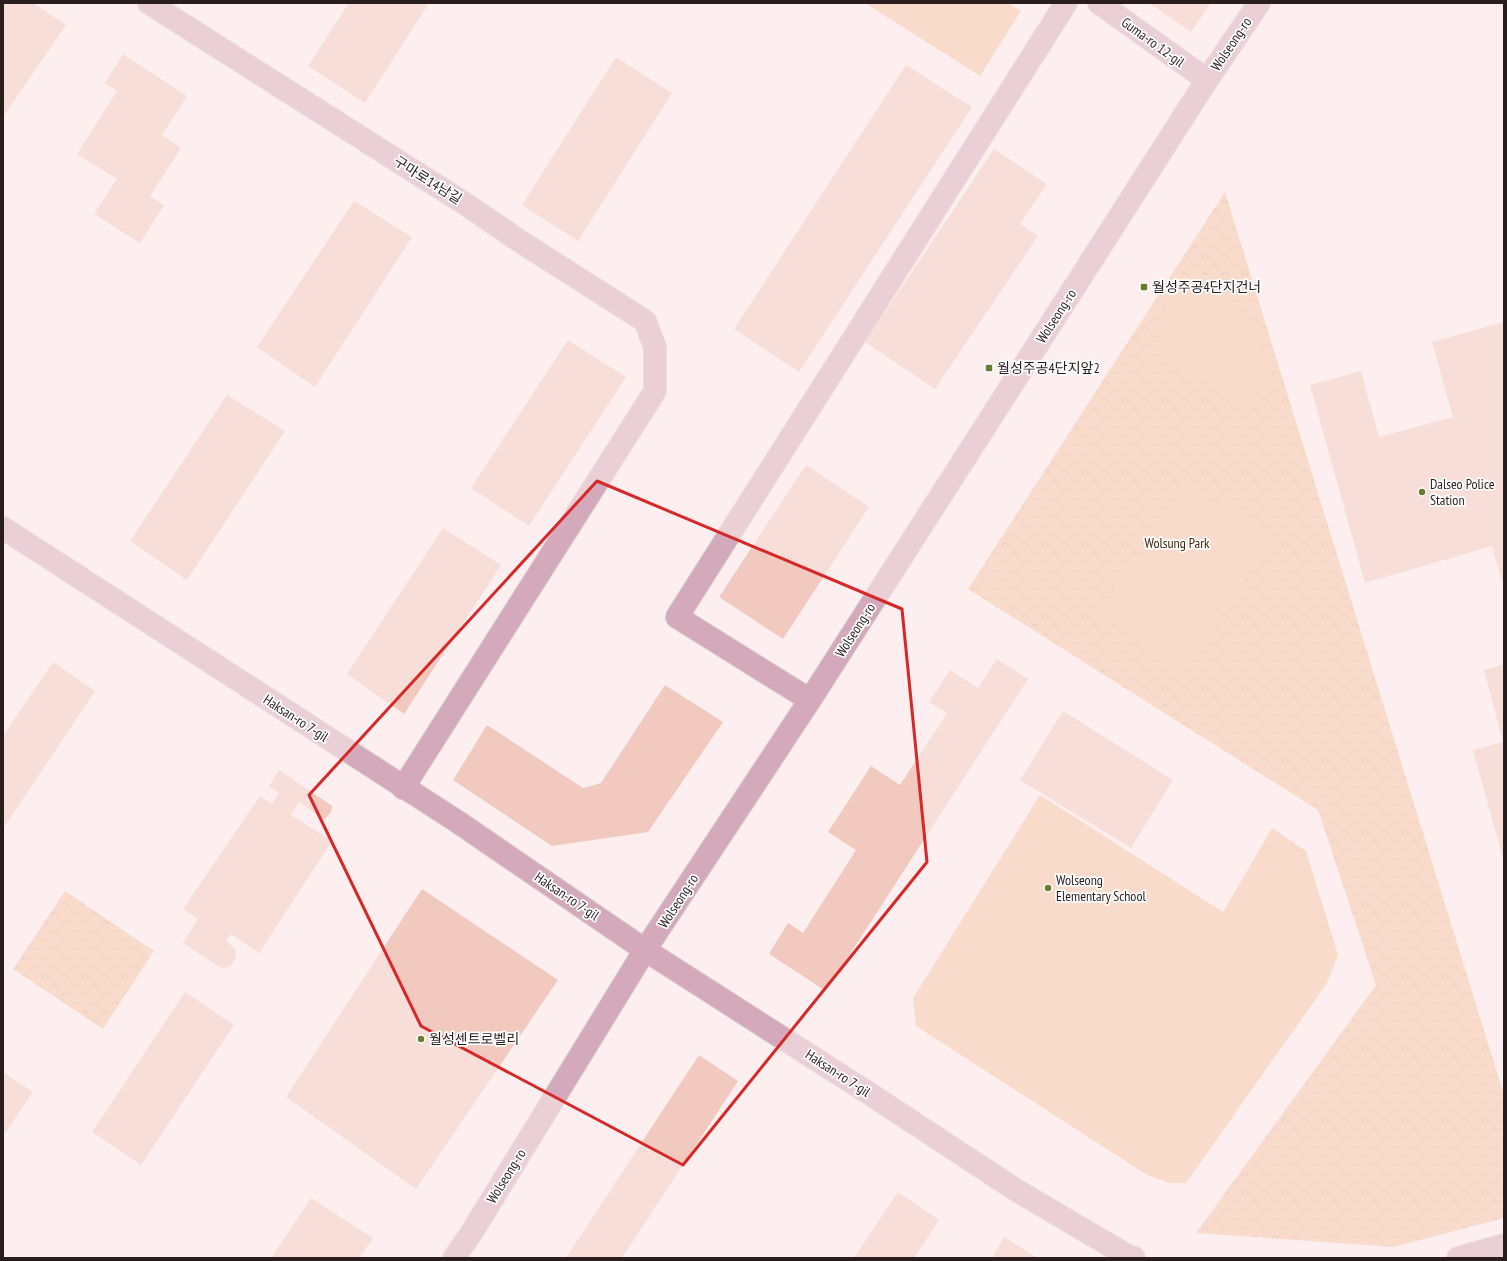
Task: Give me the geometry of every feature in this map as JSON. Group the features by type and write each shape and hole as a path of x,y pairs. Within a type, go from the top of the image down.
{"street":[{"name":"구마로14남길","path":"149,3 467,205 518,240 645,321 655,347 655,390 403,788"},
{"path":"810,700 677,617 1066,3"},
{"name":"Guma-ro 12-gil","path":"1100,3 1207,80"},
{"name":"Wolseong-ro","path":"454,1258 472,1232 645,950 810,700 1207,80 1259,3"},
{"name":"Haksan-ro 7-gil","path":"3,528 403,788 458,822 645,950 1016,1190 1121,1252 1134,1258"},
{"path":"1458,1258 1504,1245"}],"highlighted area":[{"path":"597,481 902,609 927,862 683,1165 421,1026 309,795"}],"green space":[{"path":"865,3 1008,3 1021,11 980,76"},
{"name":"Wolsung Park","path":"1225,192 1504,1095 1504,1218 1394,1247 1196,1233 1376,985 1318,810 968,589"},
{"path":"1184,289 1201,290 1253,322 1270,380 1260,398 1244,403 1182,367 1163,351 1156,334 1159,323 1172,296"},
{"path":"1186,484 1273,539 1184,670 1098,612"},
{"path":"1040,795 1223,912 1272,828 1306,851 1338,955 1327,983 1186,1183 1169,1183 1147,1175 916,1026 913,998"},
{"path":"65,891 154,951 103,1029 13,969"}],"building":[{"path":"3,3 33,3 66,25 3,117"},
{"path":"349,3 429,3 365,103 308,66"},
{"path":"1149,3 1211,3 1191,32"},
{"path":"123,54 187,96 162,135 181,148 150,196 164,205 140,243 94,214 117,179 77,154 117,91 105,83"},
{"path":"616,57 672,93 578,241 522,205"},
{"path":"906,65 972,107 799,372 734,329"},
{"path":"994,149 1047,184 1020,224 1038,236 935,389 865,342"},
{"path":"354,201 412,237 315,387 257,347"},
{"name":"Dalseo Police Station","path":"1504,322 1504,581 1502,582 1492,546 1365,583 1310,385 1361,371 1379,437 1453,417 1432,342"},
{"path":"568,340 626,377 529,526 471,488"},
{"path":"227,395 285,431 187,580 130,541"},
{"path":"806,465 869,507 783,639 719,597"},
{"path":"443,528 501,565 404,714 347,674"},
{"path":"997,659 1028,679 826,991 769,954 788,923 803,933 856,850 828,832 871,766 900,785 947,713 929,702 950,670 978,688"},
{"path":"53,662 95,691 4,827 3,736"},
{"path":"1504,664 1504,862 1473,750 1503,742 1484,670"},
{"path":"665,685 723,722 648,832 552,846 453,780 487,725 583,788 601,783"},
{"path":"1063,711 1173,780 1131,848 1020,780"},
{"path":"279,770 332,806 331,812 326,818 323,819 299,802 291,815 332,841 259,953 231,934 226,941 235,949 236,957 231,965 221,968 183,943 198,919 183,909 260,796 272,804 279,793 269,786"},
{"name":"월성센트로벨리","path":"422,889 558,980 416,1189 286,1097"},
{"path":"185,992 234,1025 141,1165 92,1132"},
{"path":"699,1055 738,1081 622,1258 566,1258"},
{"path":"3,1072 33,1092 5,1133 3,1132"},
{"path":"898,1192 939,1220 914,1258 854,1258"},
{"path":"311,1198 373,1238 359,1258 271,1258"},
{"path":"1004,1237 1038,1258 992,1258"}],"place":[{"name":"월성주공4단지건너","path":"1144,287"},
{"name":"월성주공4단지앞2","path":"989,368"},
{"name":"Dalseo Police Station","path":"1422,492"},
{"name":"Wolseong Elementary School","path":"1048,888"},
{"name":"월성센트로벨리","path":"421,1039"}]}
